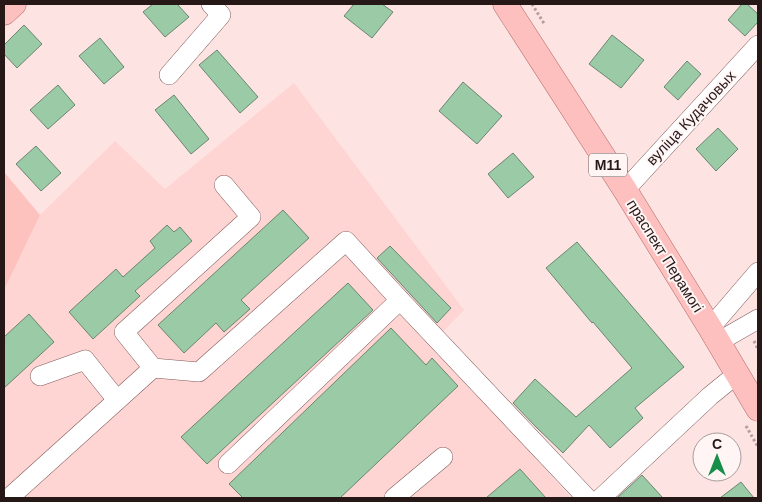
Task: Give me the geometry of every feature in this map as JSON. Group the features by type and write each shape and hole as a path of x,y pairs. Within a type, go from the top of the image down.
{"main road":[{"path":"4,13 14,4"},
{"name":"праспект Перамогі","path":"505,4 624,190 758,409"}],"street":[{"path":"169,75 216,9"},
{"name":"вуліца Кудачовых","path":"624,190 758,46"},
{"path":"224,185 251,217 124,332 153,368 199,372 346,241 400,300 592,497 737,374"},
{"path":"714,335 758,272"},
{"path":"228,464 400,300"},
{"path":"714,335 758,319"},
{"path":"40,376 84,360 117,400"},
{"path":"9,498 153,368"},
{"path":"394,498 443,456"}],"shaded area":[{"path":"294,83 464,310 432,343 571,498 4,498 4,290 40,215 115,141 165,189"},
{"path":"4,172 40,215 4,290"}],"building":[{"path":"153,4 177,4 189,17 165,37 143,12"},
{"path":"354,4 382,4 393,12 372,38 344,16"},
{"path":"742,4 747,4 758,14 758,22 745,36 728,20"},
{"path":"24,25 42,44 17,68 4,54 4,45"},
{"path":"612,35 644,60 621,88 589,64"},
{"path":"100,38 124,67 104,84 79,56"},
{"path":"217,50 258,97 240,113 199,65"},
{"path":"687,61 701,74 678,100 664,87"},
{"path":"463,82 502,116 477,144 439,111"},
{"path":"58,85 75,105 48,129 30,110"},
{"path":"174,95 209,139 191,154 155,110"},
{"path":"718,128 738,149 716,171 696,149"},
{"path":"36,146 61,173 41,191 16,164"},
{"path":"513,153 534,177 508,198 488,174"},
{"path":"283,210 309,238 241,300 250,309 224,332 216,323 184,353 158,325"},
{"path":"167,225 174,232 180,227 192,241 135,291 140,296 93,339 69,312 116,269 123,277 155,248 150,241"},
{"path":"577,242 684,367 635,408 643,418 610,448 589,425 563,453 513,403 535,379 576,417 632,368 546,268"},
{"path":"390,246 451,308 437,323 377,258"},
{"path":"348,283 373,310 207,464 181,437"},
{"path":"29,314 54,342 4,388 4,337"},
{"path":"391,328 426,365 432,358 458,386 340,498 243,498 229,484"},
{"path":"520,469 546,498 486,498"},
{"path":"642,475 663,498 617,498"},
{"path":"741,482 754,498 720,498"}]}
